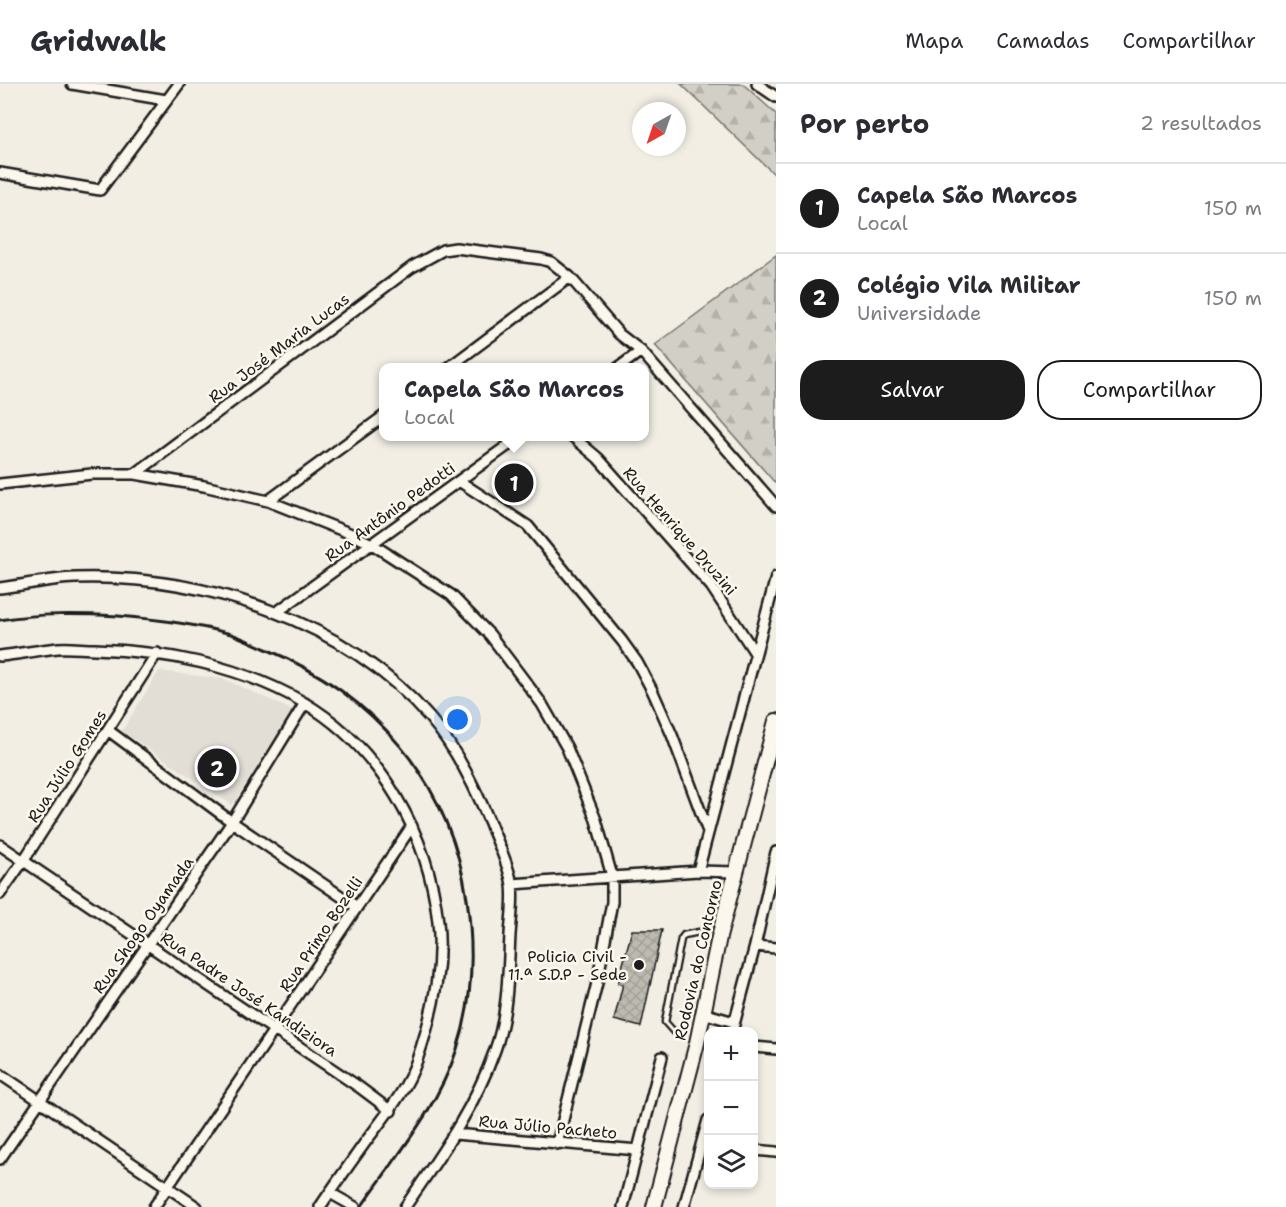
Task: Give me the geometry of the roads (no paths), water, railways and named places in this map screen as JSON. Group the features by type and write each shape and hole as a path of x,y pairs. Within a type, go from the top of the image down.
{"main road":[{"name":"Rodovia do Contorno","path":"654,1207 703,1013 718,937 776,720"}],"street":[{"path":"72,84 166,100"},
{"path":"0,173 100,190 178,84"},
{"path":"761,85 776,97"},
{"name":"Rua José Maria Lucas","path":"135,474 412,267 443,250 468,248 541,259 551,262 570,277"},
{"path":"455,363 570,277 619,334 641,351 776,506"},
{"path":"625,363 641,351"},
{"path":"268,501 379,420"},
{"name":"Rua Antônio Pedotti","path":"277,612 514,441"},
{"name":"Rua Henrique Druzini","path":"578,441 598,458 706,580 721,598 755,653"},
{"path":"0,483 92,474 135,474 204,486 268,501 372,544 451,595 490,635 542,704 567,748 596,820 612,876 612,902 597,983 557,1144"},
{"path":"459,481 528,526 637,662 672,735 707,829"},
{"path":"698,871 707,829 776,577"},
{"path":"0,588 72,578 137,580 220,595 255,604 277,612 321,634 365,660 393,681 432,720 454,753 482,805 512,884 504,1013 498,1039 485,1075 455,1134 405,1207"},
{"path":"0,656 59,648 157,653 240,674 279,690 304,703 340,729 364,753 387,783 412,826 433,883 439,923 439,955 434,997 416,1063 391,1111 320,1207"},
{"name":"Rua Júlio Gomes","path":"0,894 157,653"},
{"name":"Rua Shogo Oyamada","path":"0,1159 232,822 304,703"},
{"path":"108,730 232,822 357,907"},
{"name":"Rua Primo Bozelli","path":"154,1207 412,826"},
{"name":"Rua Padre José Kandiziora","path":"0,845 274,1029 391,1111"},
{"path":"733,1027 755,946 776,852"},
{"path":"512,884 698,871 736,872"},
{"path":"755,946 776,948"},
{"path":"703,1013 734,1022"},
{"path":"758,1047 776,1049"},
{"path":"623,1207 662,1057"},
{"path":"0,1074 197,1207"},
{"name":"Rua Júlio Pacheto","path":"455,1134 638,1150"},
{"path":"684,1207 704,1148"},
{"path":"758,1150 776,1152"},
{"path":"330,1193 355,1207"}],"lane":[{"path":"673,1031 665,1022 681,939 684,935 699,932"}],"railway":[{"path":"0,620 29,616 118,616 161,620 217,630 235,636 305,668 341,690 373,717 401,747 424,780 444,816 458,856 467,899 471,936 469,993 457,1049 439,1091 415,1131 361,1207"}],"place":[{"name":"Capela São Marcos","path":"514,483"},
{"name":"Colégio Vila Militar","path":"217,768"},
{"name":"Policia Civil - 11.ª S.D.P - Sede","path":"639,965"}]}
